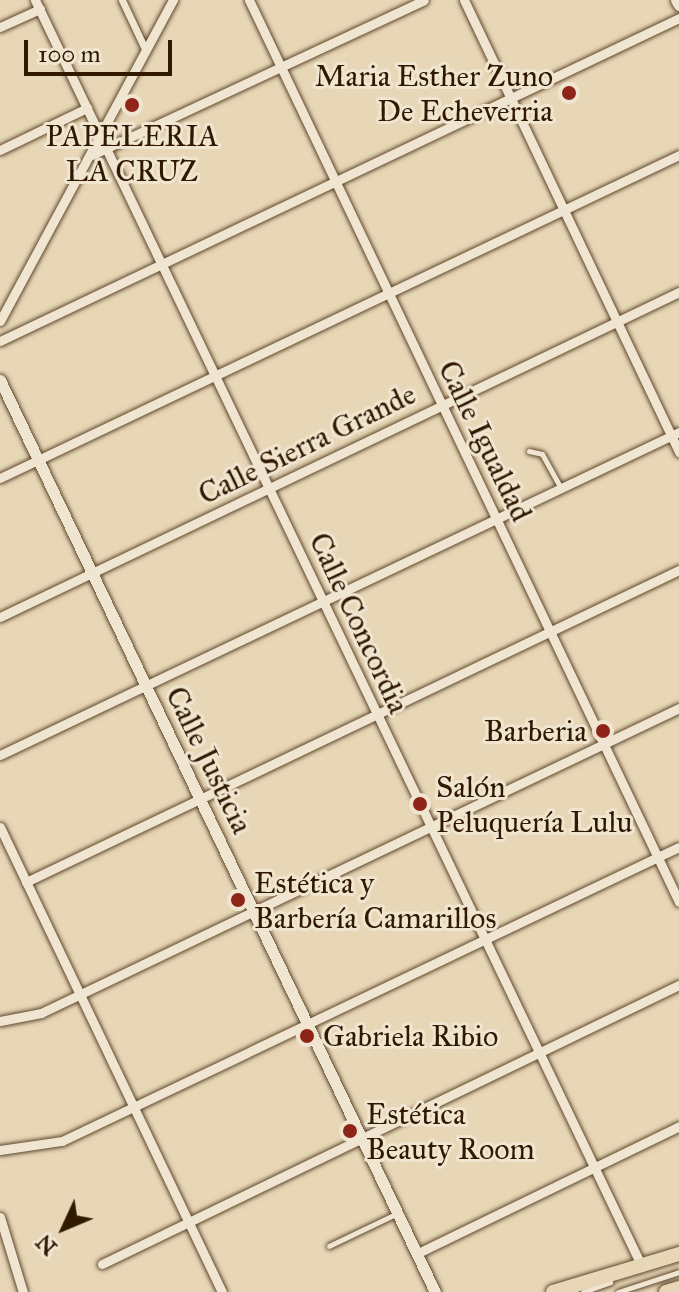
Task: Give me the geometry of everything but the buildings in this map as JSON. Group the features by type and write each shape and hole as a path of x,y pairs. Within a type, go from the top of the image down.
{"main road":[{"path":"553,1292 679,1256"},
{"path":"666,1292 679,1288"}],"street":[{"path":"122,0 146,51"},
{"path":"0,321 101,139 173,0"},
{"name":"Calle Igualdad","path":"249,0 679,902"},
{"path":"92,155 108,152 424,0"},
{"path":"464,0 617,323 675,434 679,452"},
{"path":"676,0 679,5"},
{"path":"0,27 37,4"},
{"name":"Calle Concordia","path":"37,4 641,1265"},
{"path":"0,341 679,18"},
{"path":"0,150 87,108"},
{"path":"0,478 679,155"},
{"name":"Calle Sierra Grande","path":"0,617 679,292"},
{"name":"Calle Justicia","path":"0,380 435,1292"},
{"path":"0,755 675,434"},
{"path":"26,882 679,570"},
{"path":"0,1021 41,1013 679,708"},
{"path":"0,827 222,1292"},
{"path":"0,1150 62,1141 679,847"},
{"path":"102,1264 679,985"},
{"path":"418,1253 591,1166 679,1126"},
{"path":"0,1217 23,1292"}],"lane":[{"path":"529,451 542,454 560,487"},
{"path":"329,1246 399,1213"},
{"path":"583,1292 679,1256"},
{"path":"618,1292 679,1272"}],"place":[{"name":"Maria Esther Zuno De Echeverria","path":"569,93"},
{"name":"PAPELERIA LA CRUZ","path":"132,105"},
{"name":"Barberia","path":"603,731"},
{"name":"Salón Peluquería Lulu","path":"420,804"},
{"name":"Estética y Barbería Camarillos","path":"238,900"},
{"name":"Gabriela Ribio","path":"307,1036"},
{"name":"Estética Beauty Room","path":"350,1131"}]}
